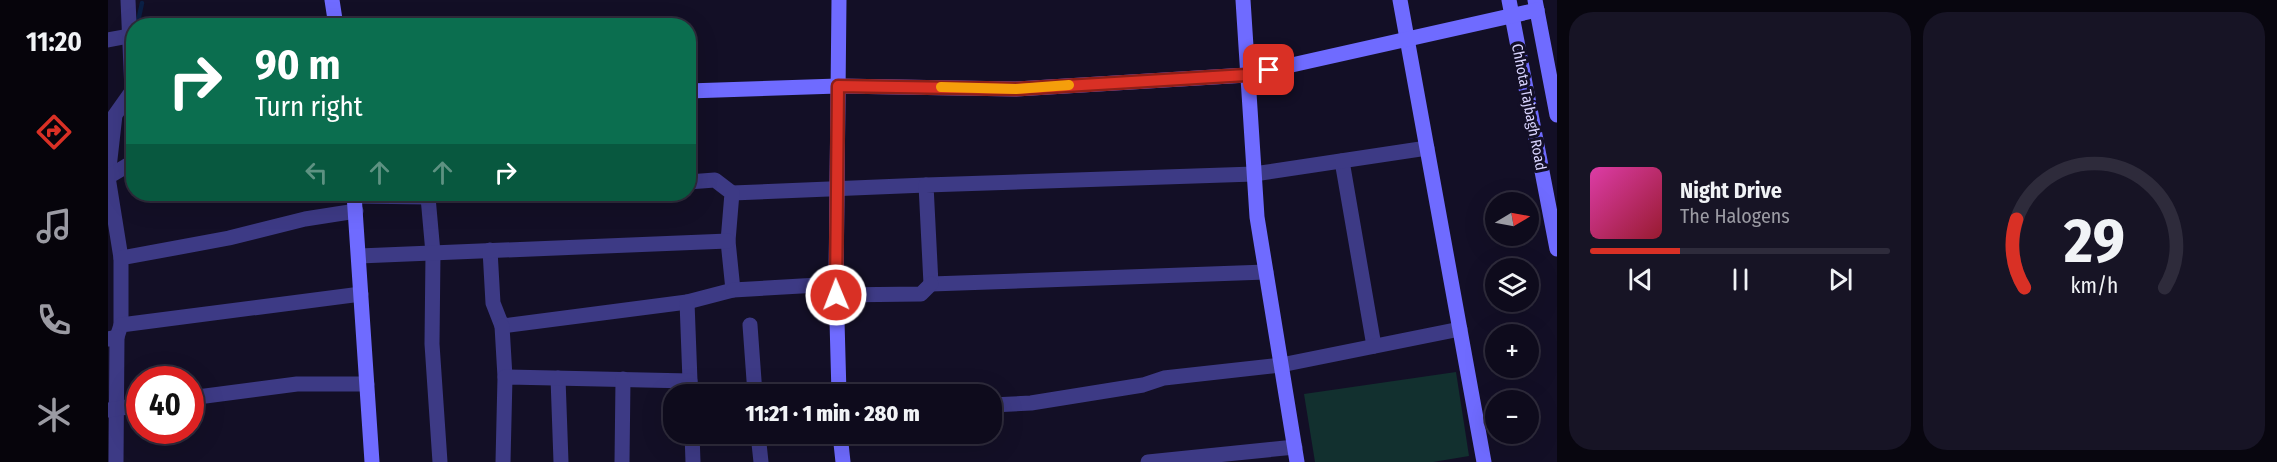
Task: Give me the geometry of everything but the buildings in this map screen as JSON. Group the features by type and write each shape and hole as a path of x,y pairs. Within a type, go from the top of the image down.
{"street":[{"path":"128,0 128,18"},
{"path":"332,0 335,18"},
{"path":"838,0 836,290 839,384"},
{"path":"1148,462 1296,454 1257,217 1246,75 1243,0"},
{"path":"1400,0 1484,462"},
{"path":"696,91 838,86 1016,89 1246,75 1407,39 1510,7 1536,5 1557,115"},
{"name":"Chhota Tajbagh Road","path":"1510,7 1557,249"},
{"path":"108,40 126,37"},
{"path":"116,462 112,409 116,265 109,187 112,116 126,99"},
{"path":"696,181 714,180 732,193 1254,174 1427,148"},
{"path":"1342,161 1374,346"},
{"path":"109,187 126,170"},
{"path":"926,185 931,285"},
{"path":"732,193 728,241 733,290"},
{"path":"116,265 305,219 352,201"},
{"path":"355,201 372,462"},
{"path":"431,201 432,344 440,462"},
{"path":"359,256 728,241"},
{"path":"490,250 493,303 502,326 505,377 503,462"},
{"path":"502,326 687,302 733,290 836,290 921,294 931,285 1266,272"},
{"path":"115,334 361,294"},
{"path":"687,302 691,384"},
{"path":"750,325 754,384"},
{"path":"1002,404 1031,403 1143,385 1164,378 1281,365 1460,329"},
{"path":"505,377 623,379 663,384"},
{"path":"558,378 561,462"},
{"path":"622,462 623,379"},
{"path":"204,397 297,384 367,384"},
{"path":"692,444 693,462"},
{"path":"759,444 760,462"},
{"path":"841,444 843,462"}],"green space":[{"path":"1456,372 1469,456 1433,462 1315,462 1304,394"}],"waterway":[{"path":"139,18 142,3"}],"slow traffic":[{"path":"941,87 1016,89 1069,85"}],"route":[{"path":"836,295 838,86 1016,89 1246,75 1269,70"}]}
